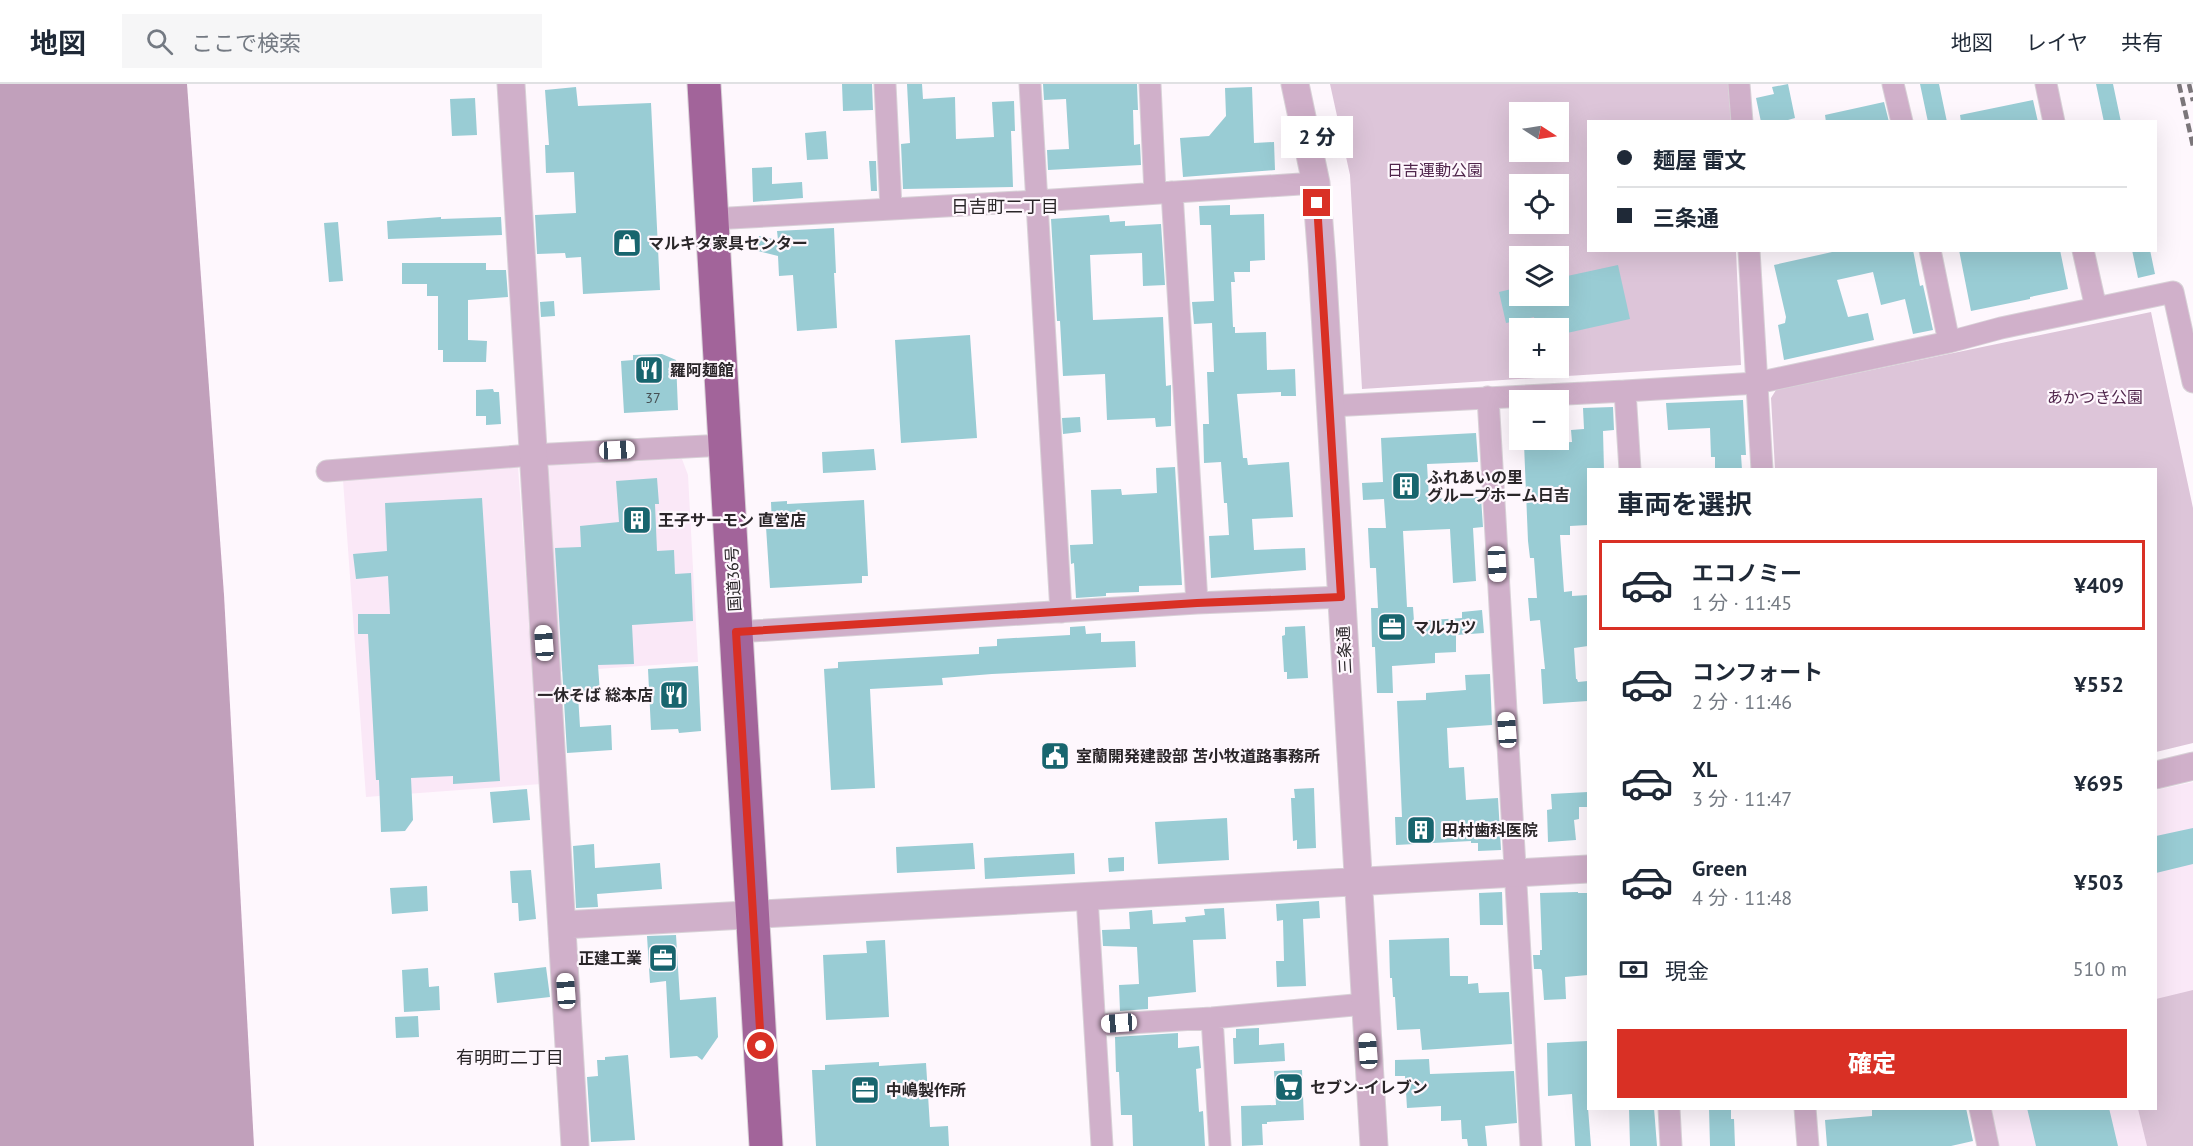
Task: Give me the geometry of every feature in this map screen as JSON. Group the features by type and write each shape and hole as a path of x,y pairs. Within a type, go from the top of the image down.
{"highway":[{"name":"国道36号","path":"704,84 766,1146"}],"street":[{"path":"511,84 575,1146"},
{"path":"885,84 891,208"},
{"path":"1030,84 1061,612"},
{"path":"1150,84 1164,193 1197,603"},
{"name":"三条通","path":"1295,84 1316,183 1374,1146"},
{"path":"1893,84 1902,120"},
{"path":"2046,84 2054,120"},
{"path":"1742,85 1742,120"},
{"path":"712,219 1316,183"},
{"path":"1749,252 1762,468"},
{"path":"1930,252 1949,342"},
{"path":"2083,252 2096,308"},
{"path":"1330,406 1625,392 1757,383 2173,292 2193,382"},
{"path":"1625,392 1630,468"},
{"path":"1488,397 1531,1146"},
{"path":"327,471 532,455 725,446"},
{"path":"736,632 1197,603 1341,597"},
{"path":"2157,775 2193,766"},
{"path":"562,925 1587,869"},
{"path":"1087,897 1102,1146"},
{"path":"1096,1025 1212,1018 1365,1004"},
{"path":"1212,1018 1220,1146"},
{"path":"1669,1110 1671,1146"},
{"path":"1805,1110 1808,1146"},
{"path":"1980,1110 1988,1146"}],"shaded area":[{"path":"0,84 187,84 224,595 254,1146 0,1146"},
{"path":"682,459 688,475 698,662 554,672 546,475 550,464"},
{"path":"518,467 541,784 366,797 343,480"},
{"path":"2193,782 2193,1146 1994,1146 1986,1110 2157,1110 2157,790"}],"green space":[{"name":"日吉運動公園","path":"1330,84 1728,84 1731,120 1587,120 1587,252 1736,252 1741,365 1569,376 1569,318 1509,318 1509,378 1536,378 1362,389 1350,175"},
{"name":"あかつき公園","path":"2151,312 2193,508 2193,743 2157,752 2157,468 1775,468 1771,398 1776,390"},
{"path":"2193,990 2193,1146 2147,1146 2138,1110 2157,1110 2157,999"}],"building":[{"path":"842,84 872,84 873,110 843,111"},
{"path":"907,84 922,84 923,99 955,97 956,139 994,137 992,102 1014,101 1015,131 1011,131 1013,187 903,189 901,144 910,143"},
{"path":"1043,84 1137,84 1138,110 1133,110 1134,145 1140,144 1141,165 1048,170 1047,150 1069,149 1066,99 1044,100"},
{"path":"1788,84 1795,118 1761,120 1756,98 1774,94 1772,87"},
{"path":"1920,84 1939,84 1947,120 1928,120"},
{"path":"2096,84 2113,84 2121,120 2104,120"},
{"name":"マルキタ家具センター","path":"576,87 578,106 651,103 660,290 583,294 581,257 566,258 565,253 537,254 535,215 576,213 574,172 546,173 545,145 549,145 545,90"},
{"path":"1252,87 1254,143 1274,142 1275,170 1183,177 1180,138 1209,136 1226,116 1225,88"},
{"path":"475,98 477,135 452,136 450,99"},
{"path":"2033,100 2038,120 1961,120 1960,115"},
{"path":"1884,102 1888,120 1826,120 1825,115"},
{"path":"826,131 828,159 807,160 805,133"},
{"path":"869,161 876,161 877,191 871,191"},
{"path":"772,167 772,184 802,182 803,198 753,202 752,168"},
{"path":"1230,205 1230,215 1264,214 1265,260 1250,261 1250,272 1234,272 1235,282 1231,282 1235,333 1266,332 1267,370 1295,369 1296,396 1281,396 1281,392 1237,394 1243,458 1247,458 1248,465 1289,462 1293,517 1252,519 1254,550 1305,548 1306,570 1211,578 1209,536 1229,535 1227,503 1224,503 1221,462 1204,463 1203,424 1209,424 1207,372 1214,372 1212,323 1194,324 1192,302 1214,301 1211,225 1200,225 1199,206"},
{"path":"1109,215 1110,222 1125,221 1125,226 1161,224 1165,285 1143,286 1142,253 1090,255 1093,320 1163,317 1166,386 1171,385 1171,426 1156,427 1155,418 1107,420 1105,374 1063,376 1051,219"},
{"path":"441,217 441,219 501,217 502,235 388,239 387,221"},
{"path":"338,222 343,281 329,282 324,223"},
{"path":"834,228 837,328 797,331 793,275 779,276 778,256 758,251 759,236 778,240 777,231"},
{"path":"1832,252 1913,252 1920,286 1923,285 1933,330 1913,334 1905,299 1881,305 1873,272 1837,280 1848,317 1868,313 1874,340 1784,360 1778,325 1785,323 1786,317 1774,265"},
{"path":"1959,252 2060,252 2068,289 1971,311"},
{"path":"2132,252 2150,252 2155,274 2138,278"},
{"path":"402,263 486,263 486,270 506,270 508,297 468,300 468,340 487,341 486,362 443,362 443,350 438,350 438,296 427,296 427,284 402,284"},
{"path":"1618,265 1630,319 1569,333 1569,318 1509,318 1509,322 1506,323 1499,292 1509,290 1509,306 1569,306 1569,276"},
{"path":"554,301 555,316 541,317 540,302"},
{"path":"970,335 977,438 901,443 895,340"},
{"path":"662,354 676,360 678,410 624,413 621,361 633,360 633,355"},
{"path":"493,389 494,392 499,392 501,424 486,425 486,416 476,416 476,390"},
{"path":"1743,400 1746,455 1741,455 1742,468 1715,468 1715,457 1711,457 1710,428 1668,430 1666,403"},
{"path":"1613,407 1614,430 1603,431 1604,468 1587,468 1587,525 1570,526 1570,535 1560,535 1564,592 1572,591 1572,596 1587,595 1587,646 1574,648 1576,679 1578,682 1587,681 1587,701 1543,704 1541,669 1545,669 1540,620 1530,621 1528,598 1537,598 1534,558 1530,558 1528,541 1524,450 1569,450 1569,442 1572,442 1571,430 1584,429 1583,408"},
{"path":"1080,417 1081,432 1063,434 1062,418"},
{"path":"1476,433 1478,462 1427,464 1429,499 1481,497 1483,527 1473,528 1476,581 1453,583 1450,529 1403,531 1407,607 1413,607 1414,621 1462,618 1462,612 1482,610 1484,633 1456,635 1456,652 1435,653 1435,663 1392,666 1393,693 1377,693 1371,608 1378,608 1376,568 1370,568 1368,528 1386,528 1384,499 1363,500 1362,483 1383,482 1381,438"},
{"path":"874,449 876,470 823,473 822,452"},
{"path":"1175,467 1182,585 1139,586 1139,592 1106,593 1106,596 1076,598 1074,563 1071,564 1070,545 1093,544 1091,490 1121,489 1122,495 1157,493 1156,468"},
{"path":"657,478 659,504 655,504 657,551 674,550 675,574 691,573 693,621 632,625 634,664 598,665 600,694 578,695 580,727 611,725 612,750 567,753 555,548 581,547 580,526 619,522 616,481"},
{"path":"482,498 500,781 453,784 453,776 411,778 413,820 405,831 381,832 368,634 358,634 358,614 390,614 388,576 356,579 353,554 387,551 385,503"},
{"path":"864,500 868,576 862,576 862,583 770,588 766,527 772,527 771,502 787,501 787,504"},
{"path":"1085,626 1086,634 1101,633 1101,642 1135,641 1136,667 942,678 943,685 870,689 875,788 831,790 824,669 838,668 838,662 979,654 979,647 997,646 997,639 1070,635 1070,627"},
{"path":"1305,626 1308,678 1287,679 1287,672 1284,672 1282,636 1285,635 1285,627"},
{"name":"一休そば 総本店","path":"698,666 701,731 679,733 678,729 651,730 648,669"},
{"path":"1490,674 1492,725 1447,728 1449,768 1464,767 1466,800 1498,798 1501,850 1478,851 1478,843 1471,843 1471,841 1396,845 1395,817 1402,817 1397,701 1426,700 1426,693 1466,690 1465,675"},
{"path":"1314,788 1316,848 1297,849 1297,840 1293,841 1291,798 1295,798 1294,789"},
{"path":"527,789 530,820 493,823 490,792"},
{"path":"1587,792 1587,807 1579,807 1579,819 1574,820 1576,840 1548,842 1547,810 1552,809 1551,794"},
{"path":"1227,818 1229,860 1158,864 1155,822"},
{"path":"2193,828 2193,864 2157,873 2157,836"},
{"path":"973,843 975,869 897,873 896,847"},
{"path":"594,844 595,868 660,863 662,889 597,894 598,907 576,908 573,846"},
{"path":"1074,853 1075,874 985,879 984,858"},
{"path":"1124,857 1124,871 1109,872 1108,858"},
{"path":"531,870 536,919 519,921 518,903 512,903 510,871"},
{"path":"427,886 428,911 392,914 390,888"},
{"path":"1502,892 1503,925 1480,925 1479,893"},
{"path":"1540,893 1587,893 1587,975 1565,977 1566,999 1544,1000 1542,971 1534,969 1533,955 1540,955 1540,950 1542,950"},
{"path":"1319,901 1320,918 1303,919 1306,986 1277,987 1276,961 1284,961 1283,920 1277,921 1276,904"},
{"path":"1224,908 1226,939 1193,940 1196,992 1148,997 1148,1009 1120,1011 1119,985 1139,984 1137,947 1103,946 1102,930 1130,929 1129,912 1152,910 1153,924 1186,922 1185,917 1205,915 1204,909"},
{"path":"676,935 680,1000 716,997 718,1037 702,1060 697,1056 670,1058 666,981 650,983 647,936"},
{"path":"1449,938 1450,976 1468,976 1468,984 1478,983 1479,993 1509,992 1512,1044 1422,1050 1420,1029 1397,1030 1395,997 1393,997 1392,978 1390,978 1389,940"},
{"path":"885,940 889,1017 826,1020 823,955 867,953 866,941"},
{"path":"546,967 550,997 497,1003 494,973"},
{"path":"428,968 429,987 439,986 440,1010 404,1012 402,970"},
{"path":"418,1016 419,1037 396,1038 395,1017"},
{"path":"1259,1028 1259,1045 1284,1043 1285,1061 1234,1064 1233,1038 1236,1038 1236,1029"},
{"path":"1178,1033 1178,1048 1199,1046 1201,1068 1196,1069 1199,1112 1203,1111 1205,1146 1133,1146 1132,1115 1121,1115 1115,1037"},
{"path":"1587,1041 1587,1110 1591,1146 1575,1146 1572,1094 1548,1096 1547,1043"},
{"path":"628,1055 635,1140 591,1142 587,1077 598,1076 597,1060"},
{"path":"1429,1059 1430,1074 1514,1071 1517,1123 1485,1126 1487,1146 1468,1146 1467,1139 1462,1139 1461,1120 1441,1121 1441,1106 1407,1108 1405,1076 1395,1076 1395,1060"},
{"name":"中嶋製作所","path":"879,1062 879,1066 926,1063 930,1127 948,1126 949,1146 816,1146 812,1070 825,1070 825,1065"},
{"path":"1302,1070 1304,1120 1262,1124 1263,1145 1242,1146 1241,1106 1276,1105 1274,1071"},
{"path":"1629,1110 1654,1110 1657,1146 1630,1146"},
{"path":"1709,1110 1731,1110 1731,1119 1734,1119 1735,1146 1710,1146"},
{"path":"1872,1110 1966,1110 1973,1141 1951,1146 1827,1146 1825,1120 1872,1116"},
{"path":"2027,1110 2109,1110 2118,1146 2036,1146"}],"railway":[{"path":"2179,84 2193,146"},
{"path":"2189,84 2193,101"}],"place":[{"name":"マルキタ家具センター","path":"627,243"},
{"name":"羅阿麺館","path":"649,370"},
{"name":"ふれあいの里 グループホーム日吉","path":"1406,486"},
{"name":"王子サーモン 直営店","path":"637,520"},
{"name":"マルカツ","path":"1392,627"},
{"name":"一休そば 総本店","path":"674,695"},
{"name":"室蘭開発建設部 苫小牧道路事務所","path":"1055,756"},
{"name":"田村歯科医院","path":"1421,830"},
{"name":"正建工業","path":"663,958"},
{"name":"セブン-イレブン","path":"1289,1087"},
{"name":"中嶋製作所","path":"865,1090"}],"district":[{"name":"日吉町二丁目","path":"1005,207"},
{"name":"有明町二丁目","path":"510,1058"}],"route":[{"path":"761,1046 736,632 1197,603 1341,597 1317,203"}]}
